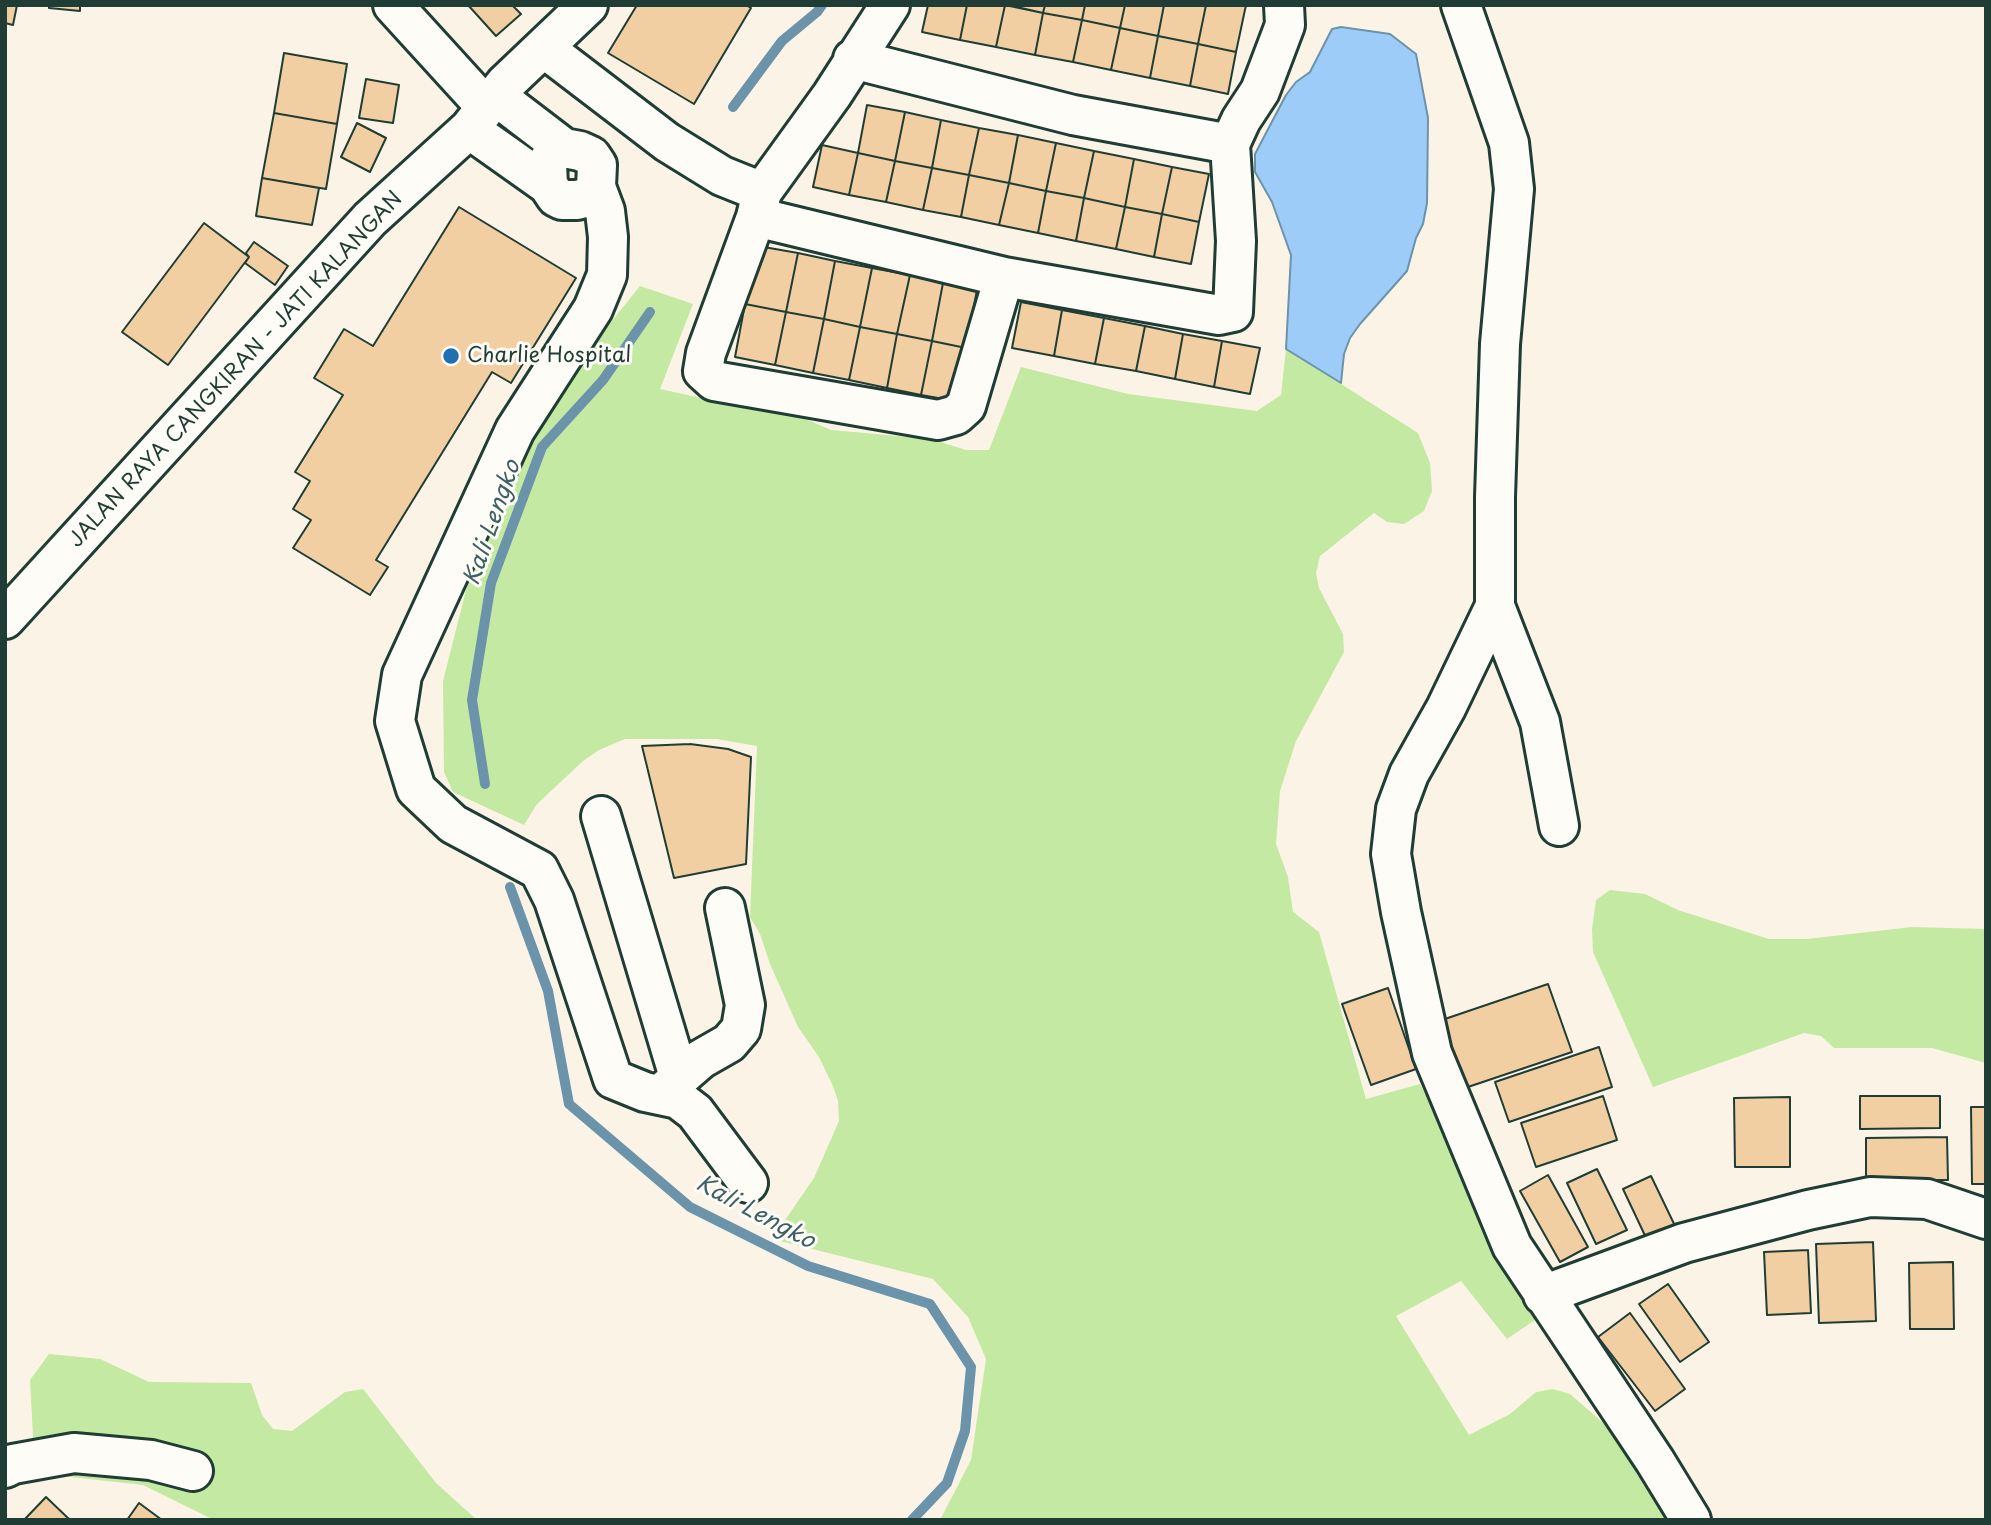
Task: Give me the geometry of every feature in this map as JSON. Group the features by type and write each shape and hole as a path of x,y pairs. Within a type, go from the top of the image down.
{"street":[{"path":"393,5 556,197 569,201 588,197 596,187"},
{"name":"JALAN RAYA CANGKIRAN - JATI KALANGAN","path":"5,619 370,219 484,111 505,84 588,5"},
{"path":"890,5 759,204 706,352 703,371 714,381 938,420 956,415 966,406 1004,277"},
{"path":"544,48 667,142 722,176 759,204 1004,277 1219,315 1233,312 1236,241 1230,144 1259,92 1285,25 1284,5"},
{"path":"1461,5 1509,143 1514,189 1500,344 1495,606 1540,722 1559,826"},
{"path":"853,59 1073,115 1230,144"},
{"path":"484,111 564,148 580,151 594,160 598,170 596,187 605,211 608,237 607,275 593,309 514,429 402,675 395,720 416,789 453,824 539,870 554,900 614,1079 645,1092 669,1086 701,1059 729,1043 741,1029 745,1005 725,908"},
{"path":"548,185 547,164 553,153 564,148"},
{"path":"1495,606 1446,708 1409,774 1396,809 1391,854 1401,912 1432,1053 1512,1246 1655,1461 1691,1520"},
{"path":"601,817 669,1086 678,1099 695,1112 748,1183"},
{"path":"1544,1294 1684,1242 1870,1197 1927,1199 1986,1219"},
{"path":"5,1468 13,1464 74,1453 151,1460 193,1471"}],"green space":[{"path":"640,286 693,304 660,389 760,411 799,416 831,430 931,439 966,450 989,450 1021,367 1128,394 1257,411 1281,395 1286,349 1418,433 1430,463 1432,491 1424,511 1404,524 1387,522 1374,513 1320,556 1316,573 1319,588 1343,634 1344,652 1296,741 1280,791 1276,844 1288,877 1293,912 1319,932 1366,1099 1420,1084 1528,1294 1535,1320 1507,1339 1461,1281 1396,1316 1469,1435 1510,1414 1536,1392 1553,1389 1570,1394 1617,1435 1674,1520 940,1520 971,1460 986,1359 968,1317 933,1279 772,1239 814,1178 839,1121 838,1101 833,1086 819,1057 798,1027 760,934 750,917 757,746 717,739 625,739 599,750 583,761 537,804 524,825 453,792 444,772 443,681 477,547 555,392"},
{"path":"1610,890 1645,894 1678,910 1769,939 1807,939 1912,927 1986,929 1986,1063 1932,1048 1834,1048 1821,1036 1804,1033 1653,1087 1593,952 1592,929 1596,900"},
{"path":"49,1354 100,1359 149,1382 251,1383 262,1415 273,1429 292,1431 345,1392 363,1389 436,1483 477,1520 214,1520 143,1485 35,1473 30,1380"}],"water":[{"path":"1341,27 1390,34 1416,54 1428,118 1427,203 1423,224 1416,238 1407,271 1350,338 1344,354 1341,383 1286,349 1291,255 1272,202 1255,172 1255,154 1286,95 1296,82 1310,72 1332,29"}],"building":[{"path":"5,5 17,5 13,25 5,23"},
{"path":"49,5 80,5 80,11 49,8"},
{"path":"468,5 512,5 521,14 496,36"},
{"path":"637,5 746,5 751,8 694,104 608,53"},
{"path":"928,5 967,5 960,40 922,32"},
{"path":"967,5 1005,5 996,47 960,40"},
{"path":"1005,5 1043,13 1035,55 996,47"},
{"path":"1008,5 1045,5 1043,13"},
{"path":"1045,5 1085,5 1082,20 1043,13"},
{"path":"1085,5 1125,5 1120,28 1082,20"},
{"path":"1125,5 1164,5 1158,36 1120,28"},
{"path":"1164,5 1206,5 1198,44 1158,36"},
{"path":"1206,5 1246,5 1236,52 1198,44"},
{"path":"1043,13 1082,20 1073,62 1035,55"},
{"path":"1082,20 1120,28 1111,70 1073,62"},
{"path":"1120,28 1158,36 1150,78 1111,70"},
{"path":"1158,36 1198,44 1190,86 1150,78"},
{"path":"1198,44 1236,52 1228,94 1190,86"},
{"path":"284,53 347,64 337,124 274,113"},
{"path":"366,79 399,85 393,123 359,118"},
{"path":"867,105 905,112 895,161 858,153"},
{"path":"905,112 941,120 932,168 895,161"},
{"path":"274,113 337,124 326,189 262,178"},
{"path":"941,120 979,128 969,175 932,168"},
{"path":"357,123 386,138 370,172 341,157"},
{"path":"979,128 1018,135 1009,183 969,175"},
{"path":"1018,135 1056,143 1046,191 1009,183"},
{"path":"1056,143 1094,151 1084,198 1046,191"},
{"path":"822,145 858,153 849,195 813,187"},
{"path":"1094,151 1134,159 1125,207 1084,198"},
{"path":"858,153 895,161 886,202 849,195"},
{"path":"1134,159 1172,167 1162,214 1125,207"},
{"path":"895,161 932,168 923,210 886,202"},
{"path":"1172,167 1209,174 1199,222 1162,214"},
{"path":"932,168 969,175 961,217 923,210"},
{"path":"969,175 1009,183 999,225 961,217"},
{"path":"262,178 319,188 312,225 256,216"},
{"path":"1009,183 1046,191 1038,233 999,225"},
{"path":"1046,191 1084,198 1076,241 1038,233"},
{"path":"1084,198 1125,207 1116,249 1076,241"},
{"name":"Charlie Hospital","path":"459,207 576,278 511,383 492,372 376,560 388,567 370,595 293,548 311,520 293,509 310,481 295,472 343,395 314,378 344,329 373,346"},
{"path":"1125,207 1162,214 1154,257 1116,249"},
{"path":"1162,214 1199,222 1191,264 1154,257"},
{"path":"204,223 249,257 168,365 122,332"},
{"path":"254,242 288,266 275,285 245,263 249,257 246,253"},
{"path":"758,246 798,253 786,312 745,304"},
{"path":"798,253 835,261 824,319 786,312"},
{"path":"835,261 872,268 860,327 824,319"},
{"path":"872,268 910,275 897,334 860,327"},
{"path":"910,275 943,283 932,341 897,334"},
{"path":"943,283 977,290 966,348 932,341"},
{"path":"1021,302 1062,310 1054,356 1012,348"},
{"path":"745,304 786,312 775,365 735,357"},
{"path":"1062,310 1104,318 1095,364 1054,356"},
{"path":"786,312 824,319 813,373 775,365"},
{"path":"1104,318 1145,326 1136,371 1095,364"},
{"path":"824,319 860,327 849,380 813,373"},
{"path":"1145,326 1183,334 1175,379 1136,371"},
{"path":"860,327 897,334 887,388 849,380"},
{"path":"897,334 932,341 921,395 887,388"},
{"path":"1183,334 1222,341 1214,387 1175,379"},
{"path":"932,341 966,348 955,401 921,395"},
{"path":"1222,341 1260,348 1250,394 1214,387"},
{"path":"690,744 728,749 751,757 746,864 674,878 642,746"},
{"path":"1548,984 1572,1052 1462,1089 1439,1021"},
{"path":"1388,988 1416,1069 1371,1085 1342,1004"},
{"path":"1599,1047 1612,1087 1509,1122 1495,1082"},
{"path":"1603,1096 1617,1140 1536,1167 1521,1123"},
{"path":"1860,1096 1940,1096 1940,1128 1860,1129"},
{"path":"1790,1097 1790,1167 1735,1167 1734,1098"},
{"path":"1971,1107 1986,1107 1986,1184 1972,1184"},
{"path":"1947,1137 1948,1180 1866,1180 1866,1138"},
{"path":"1597,1169 1627,1230 1596,1244 1567,1183"},
{"path":"1548,1175 1588,1247 1560,1262 1520,1191"},
{"path":"1651,1176 1677,1230 1649,1244 1623,1189"},
{"path":"1873,1242 1876,1321 1819,1323 1816,1244"},
{"path":"1808,1250 1811,1313 1767,1315 1764,1252"},
{"path":"1953,1262 1954,1329 1910,1329 1909,1263"},
{"path":"1668,1284 1709,1342 1680,1362 1639,1304"},
{"path":"1630,1313 1685,1389 1655,1411 1598,1337"},
{"path":"46,1497 70,1520 24,1520"},
{"path":"139,1503 162,1520 127,1520"}],"waterway":[{"name":"Kali Lengko","path":"733,107 782,41 822,5"},
{"name":"Kali Lengko","path":"485,784 472,700 491,583 542,447 603,380 650,312"},
{"name":"Kali Lengko","path":"510,887 548,991 569,1104 690,1207 808,1266 930,1304 971,1367 965,1431 947,1483 912,1520"}],"place":[{"name":"Charlie Hospital","path":"451,356"}]}
